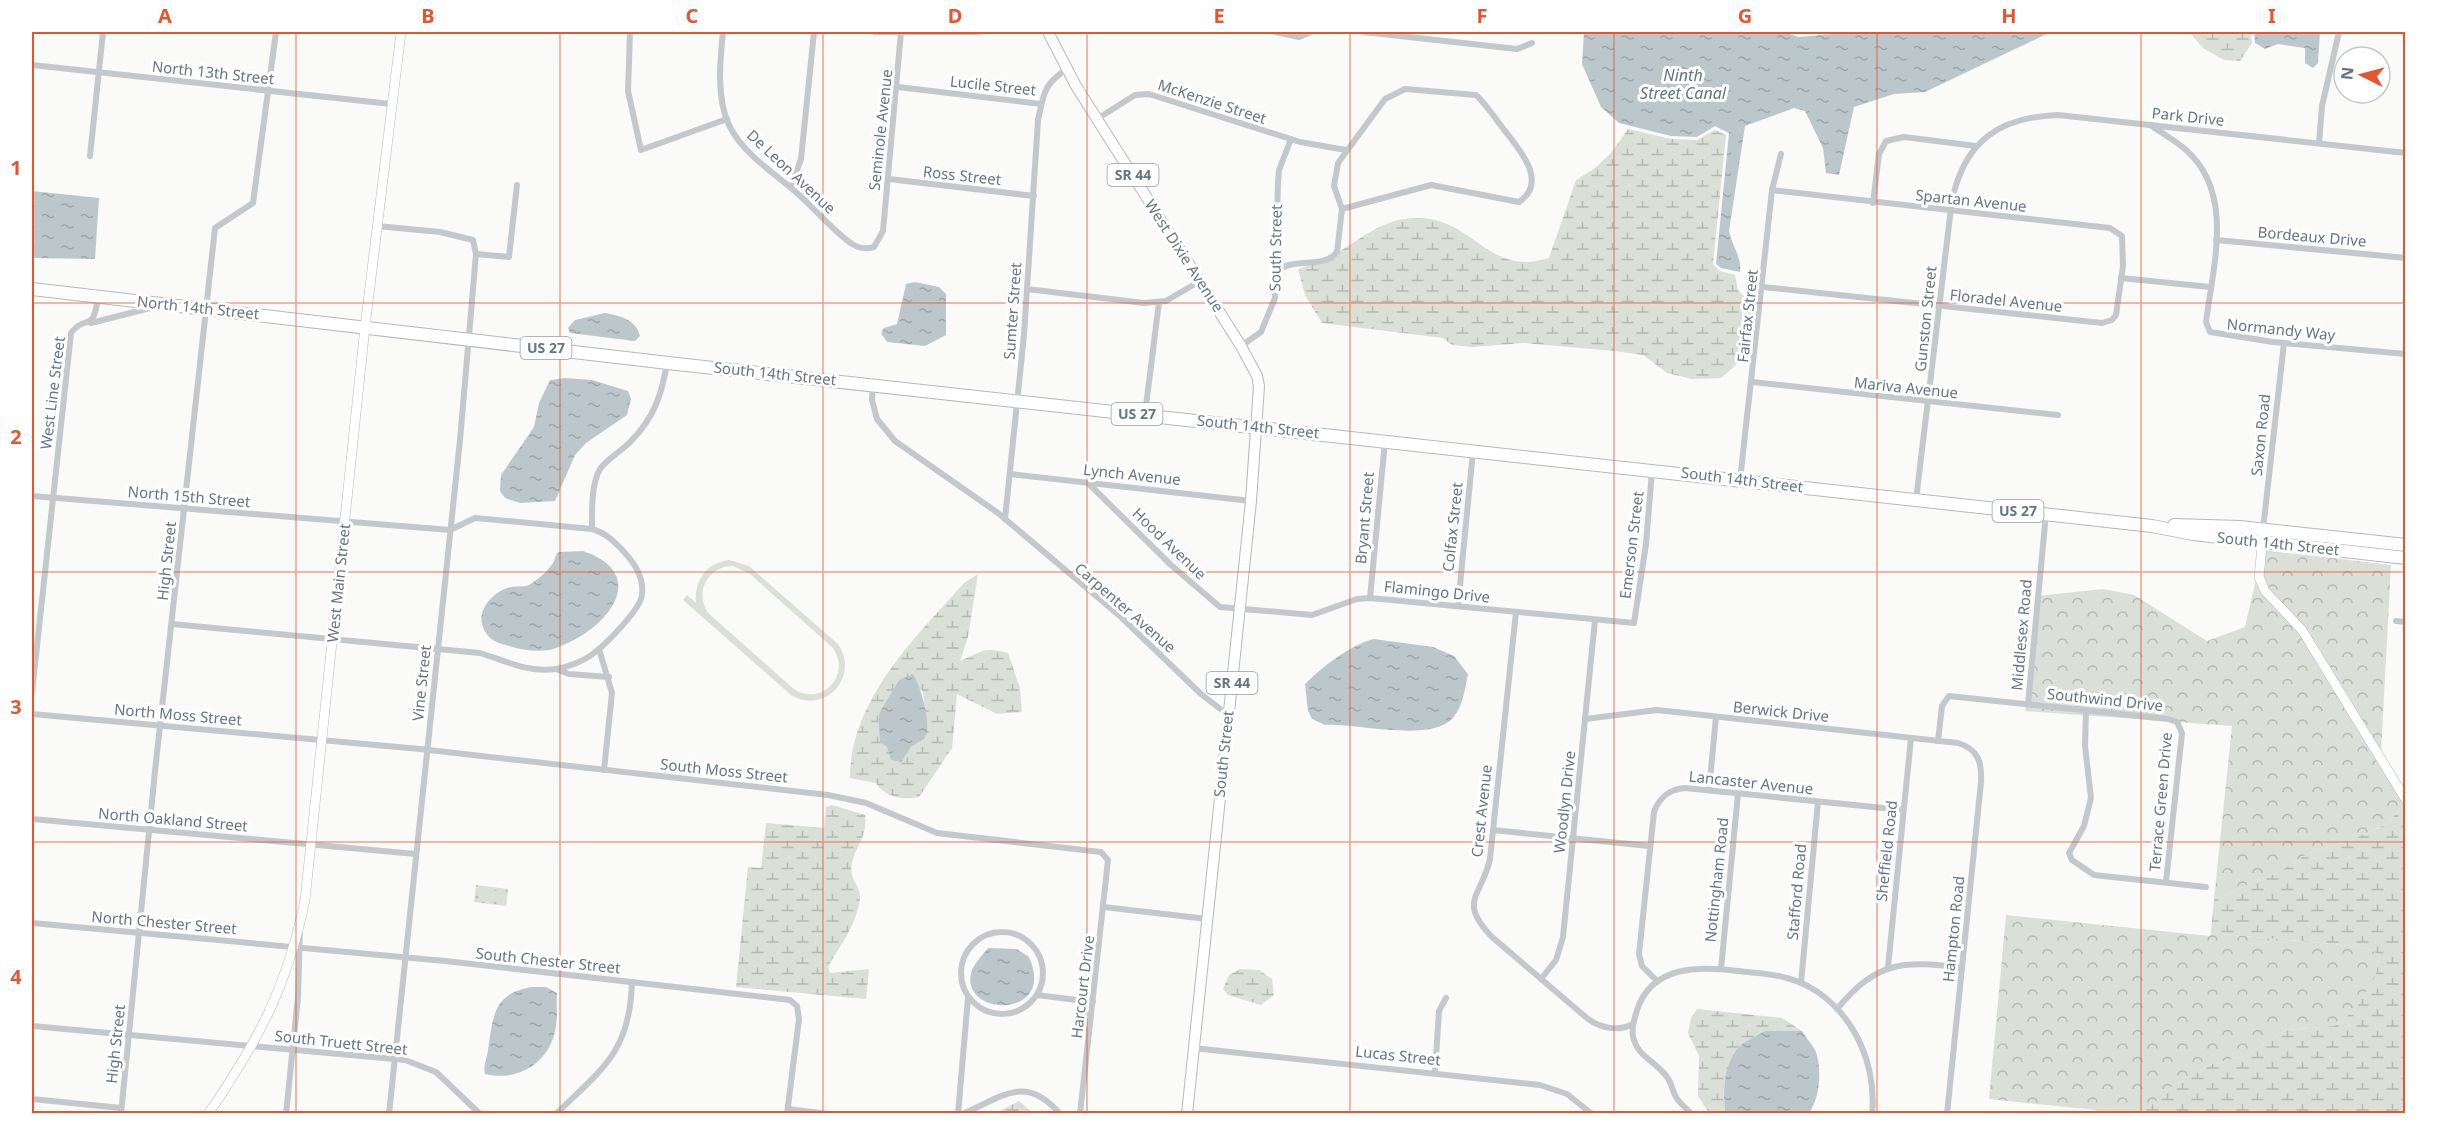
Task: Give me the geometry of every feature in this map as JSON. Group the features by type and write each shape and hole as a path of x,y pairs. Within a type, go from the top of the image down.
{"highway":[{"name":"North 14th Street","path":"32,289 365,327"},
{"name":"South 14th Street","path":"365,327 667,363 2152,526 2193,534 2406,545"},
{"name":"South 14th Street","path":"2263,536 2406,558"}],"main road":[{"name":"West Main Street","path":"208,1113 253,1047 278,997 298,948 312,844 365,327 401,32"},
{"name":"West Dixie Avenue","path":"1048,32 1066,69 1241,346 1257,376 1259,386 1258,427"},
{"name":"South Street","path":"1194,1048 1258,427"},
{"path":"2263,536 2259,577 2265,591 2302,630 2406,800"},
{"name":"SR 44","path":"1187,1113 1194,1048"}],"street":[{"path":"90,156 103,32"},
{"name":"High Street","path":"121,1111 215,228 253,203 276,32"},
{"path":"630,32 628,91 641,150 727,119"},
{"name":"De Leon Avenue","path":"723,32 721,71 727,119 748,151 837,231 860,248 874,247 883,231"},
{"path":"790,187 801,159 814,32"},
{"path":"875,32 979,32"},
{"name":"Seminole Avenue","path":"883,231 898,87 901,32"},
{"path":"1276,32 1299,37 1311,32"},
{"path":"1364,32 1517,49 1532,42"},
{"path":"2319,143 2322,106 2339,32"},
{"name":"North 13th Street","path":"32,65 391,104"},
{"name":"Lucile Street","path":"898,87 1041,104 1047,83 1066,69"},
{"path":"1277,272 1285,266 1322,261 1335,255 1340,245 1342,209 1334,186 1338,163 1385,99 1400,90 1473,93 1519,148 1531,174 1528,194 1519,202 1431,185 1342,209"},
{"name":"McKenzie Street","path":"1097,119 1135,95 1149,94 1291,139 1346,150"},
{"name":"Sumter Street","path":"1005,519 1027,289 1037,129 1041,104"},
{"name":"Park Drive","path":"1976,146 2000,126 2033,117 2058,115 2406,153"},
{"name":"Normandy Way","path":"2150,125 2185,150 2200,168 2216,206 2216,240 2206,322 2210,332 2220,336 2406,354"},
{"path":"1873,203 1880,150 1890,139 1904,137 1976,146"},
{"name":"South Street","path":"1241,346 1256,337 1265,327 1275,298 1279,170 1291,139"},
{"name":"Gunston Street","path":"1916,500 1950,211 1958,179 1976,146"},
{"name":"Fairfax Street","path":"1740,480 1772,190 1781,154"},
{"name":"Ross Street","path":"889,179 1034,196"},
{"path":"377,226 440,232 470,238 475,243 476,254 509,257 517,185"},
{"name":"Spartan Avenue","path":"1772,190 2115,229 2122,236 2123,243 2121,278"},
{"name":"Bordeaux Drive","path":"2216,240 2406,258"},
{"name":"Vine Street","path":"389,1113 470,340 476,254"},
{"path":"2121,278 2210,287"},
{"name":"Floradel Avenue","path":"1763,286 2102,323 2112,320 2116,315 2121,278"},
{"path":"1027,289 1144,303 1159,302 1176,296 1200,281"},
{"path":"90,323 94,318 98,296"},
{"path":"1145,414 1159,302"},
{"name":"West Line Street","path":"32,692 71,333 78,326 165,304"},
{"name":"Saxon Road","path":"2263,536 2284,343"},
{"path":"592,529 598,475 606,464 632,441 653,414 662,393 667,363"},
{"name":"Mariva Avenue","path":"1752,382 2058,416"},
{"path":"873,385 874,409 890,437 1005,519"},
{"name":"Bryant Street","path":"1370,598 1385,440"},
{"name":"Colfax Street","path":"1458,606 1473,450"},
{"name":"Emerson Street","path":"1634,623 1646,544 1652,470"},
{"name":"Lynch Avenue","path":"1010,474 1251,501"},
{"name":"Hood Avenue","path":"1089,483 1171,565 1214,603 1220,607 1239,610"},
{"name":"North 15th Street","path":"32,496 450,530"},
{"name":"Middlesex Road","path":"1938,741 1942,706 1949,696 2028,704 2046,514"},
{"path":"450,530 475,518 592,529 600,531 616,543 635,565 643,591 640,605 599,649 577,662 555,669"},
{"name":"Carpenter Avenue","path":"1005,519 1121,617 1201,694 1228,715"},
{"name":"Flamingo Drive","path":"1239,610 1312,615 1357,599 1370,598 1634,623"},
{"name":"Crest Avenue","path":"1516,612 1487,873 1475,892 1473,912 1480,925 1492,937 1596,1025 1623,1028 1633,1024"},
{"name":"Woodlyn Drive","path":"1541,979 1558,955 1563,937 1595,621"},
{"path":"2396,621 2406,622"},
{"path":"172,624 438,648 480,653 517,667 555,669 570,674 609,676"},
{"path":"599,649 609,676 611,703 604,770"},
{"name":"Southwind Drive","path":"2028,704 2168,719 2179,724"},
{"name":"Berwick Drive","path":"1585,719 1657,710 1958,743 1972,750"},
{"path":"2086,711 2085,746 2091,798 2084,826 2069,853 2072,860 2094,875 2206,887"},
{"name":"North Moss Street","path":"32,714 322,740"},
{"path":"1709,790 1716,717"},
{"name":"Terrace Green Drive","path":"2166,882 2182,733 2179,724"},
{"name":"Sheffield Road","path":"1888,967 1911,738"},
{"name":"South Moss Street","path":"322,740 845,797 866,803 937,833 1101,852 1106,855 1108,864"},
{"name":"Hampton Road","path":"1947,1113 1982,772 1978,756 1972,750"},
{"name":"Lancaster Avenue","path":"1658,981 1642,966 1639,954 1649,846 1656,808 1664,796 1678,788 1903,810"},
{"name":"Nottingham Road","path":"1721,969 1738,794"},
{"name":"Stafford Road","path":"1801,983 1818,802"},
{"name":"North Oakland Street","path":"32,819 416,854"},
{"path":"1493,830 1649,846"},
{"name":"Harcourt Drive","path":"1080,1113 1108,864"},
{"path":"1104,907 1207,919"},
{"name":"North Chester Street","path":"32,923 298,948"},
{"path":"958,1113 968,997 960,977 964,954 980,938 996,933 1018,935 1037,951 1044,972 1037,995 1021,1009 1005,1013 986,1010 968,997"},
{"path":"286,1113 298,948"},
{"name":"South Chester Street","path":"298,948 783,999 797,1006 799,1019 788,1111"},
{"path":"1837,1010 1858,987 1888,967 1922,964 1962,968"},
{"path":"1692,1113 1676,1097 1666,1075 1640,1053 1633,1038 1633,1024 1644,996 1658,981 1682,970 1721,969 1775,975 1801,983 1837,1010 1858,1037 1867,1058 1872,1077 1872,1113"},
{"path":"556,1113 616,1052 628,1025 632,982"},
{"path":"1037,995 1093,1002"},
{"path":"1435,1072 1439,1011 1446,998"},
{"name":"South Truett Street","path":"32,1026 394,1059 419,1064 436,1072 480,1113"},
{"name":"Lucas Street","path":"1194,1048 1435,1072 1546,1086 1567,1094 1592,1113"},
{"path":"963,1113 1009,1094 1026,1091 1042,1095 1060,1113"},
{"path":"32,1099 121,1111"},
{"path":"788,1111 828,1113"}],"green space":[{"path":"2189,32 2251,32 2252,43 2240,61 2224,60 2203,48"},
{"path":"1628,129 1671,139 1697,140 1715,130 1726,135 1713,264 1720,271 1735,275 1738,290 1752,304 1744,348 1736,365 1721,378 1692,379 1667,373 1643,355 1614,351 1524,343 1472,347 1452,345 1443,338 1322,323 1305,295 1298,269 1318,263 1378,228 1401,219 1434,220 1451,226 1510,260 1528,262 1549,258 1576,180 1595,168 1611,153"},
{"path":"2265,550 2391,565 2381,752 2268,589 2263,577"},
{"path":"729,560 749,566 838,644 844,656 845,668 836,689 817,700 805,700 792,696 683,600 687,595 696,603 697,587 703,574 721,562","holes":["733,566 750,574 833,648 838,658 839,668 837,677 825,691 806,694 795,690 708,613 702,597 710,575 724,567"]},
{"path":"978,574 968,637 960,661 988,650 1008,653 1020,688 1022,712 997,714 957,694 952,748 919,797 895,797 884,792 876,783 850,778 853,749 861,722 873,696 907,648 964,583","holes":["915,677 915,684 923,692 926,717 924,739 911,747 900,762 891,760 887,746 880,742 878,718 899,680"]},
{"path":"2256,579 2260,591 2299,632 2404,804 2387,824 2349,841 2309,853 2277,873 2214,899 2232,726 2025,711 2038,596 2103,589 2134,595 2207,641 2245,627"},
{"path":"2404,804 2405,1113 2096,1113 2138,1111 2155,1103 2171,1087 2212,1064 2248,1055 2285,1030 2334,1026 2355,1010 2375,977 2380,955 2368,949 2334,944 2211,933 2214,899 2277,873 2309,853 2349,841 2387,824"},
{"path":"832,805 865,815 865,829 851,869 860,894 858,909 847,935 828,967 830,973 869,969 866,999 736,987 748,867 761,868 766,823 824,828 826,807"},
{"path":"476,885 508,889 506,906 474,902"},
{"path":"481,889 505,892 503,903 480,900"},
{"path":"2006,915 2210,936 2211,933 2334,944 2368,949 2380,955 2375,977 2355,1010 2334,1026 2285,1030 2248,1055 2212,1064 2171,1087 2155,1103 2138,1111 2096,1113 2096,1110 1989,1099"},
{"path":"1240,969 1259,970 1272,979 1274,995 1261,1005 1228,995 1223,989 1229,975"},
{"path":"1697,1009 1782,1018 1802,1031 1765,1031 1736,1058 1726,1074 1724,1084 1725,1114 1709,1113 1698,1096 1699,1056 1688,1033 1691,1018"},
{"path":"1019,1101 1033,1113 996,1113"}],"water":[{"name":"Ninth Street Canal","path":"1584,32 1784,32 1798,37 1856,32 2051,32 1925,92 1894,94 1854,107 1839,175 1826,173 1823,148 1805,111 1794,108 1745,126 1729,231 1740,261 1740,272 1721,268 1716,264 1729,133 1715,126 1697,137 1671,136 1619,123 1601,107 1582,64"},
{"path":"2254,32 2320,32 2318,63 2313,68 2305,63 2305,48 2278,44 2265,49 2255,43"},
{"path":"32,191 99,198 95,259 32,258"},
{"path":"915,282 939,287 946,294 946,335 925,346 887,342 881,333 884,328 897,324 906,284"},
{"path":"605,313 631,322 640,336 635,341 570,333 568,328 575,320"},
{"path":"565,378 592,380 628,391 631,399 627,415 586,443 575,455 555,501 520,503 505,498 500,491 501,475 534,427 539,403 550,380"},
{"path":"583,551 602,560 614,571 618,583 617,596 610,610 599,622 570,642 549,650 518,649 496,642 488,636 481,619 489,600 507,588 527,586 532,583 548,569 559,552"},
{"path":"1374,639 1433,647 1454,656 1468,674 1461,703 1453,718 1442,725 1411,731 1325,725 1312,719 1308,711 1305,684 1346,651"},
{"path":"913,674 924,702 927,733 924,739 911,747 901,762 891,760 887,747 880,742 878,719 899,680"},
{"path":"988,948 1017,949 1029,957 1034,978 1030,993 1019,1002 1005,1005 991,1003 978,997 971,986 972,970"},
{"path":"532,987 546,987 557,993 556,1026 548,1050 540,1059 521,1072 498,1076 485,1074 497,1008 509,995"},
{"path":"1765,1031 1802,1031 1815,1049 1819,1067 1819,1084 1816,1099 1809,1113 1725,1113 1725,1080 1732,1056 1743,1044"}]}
